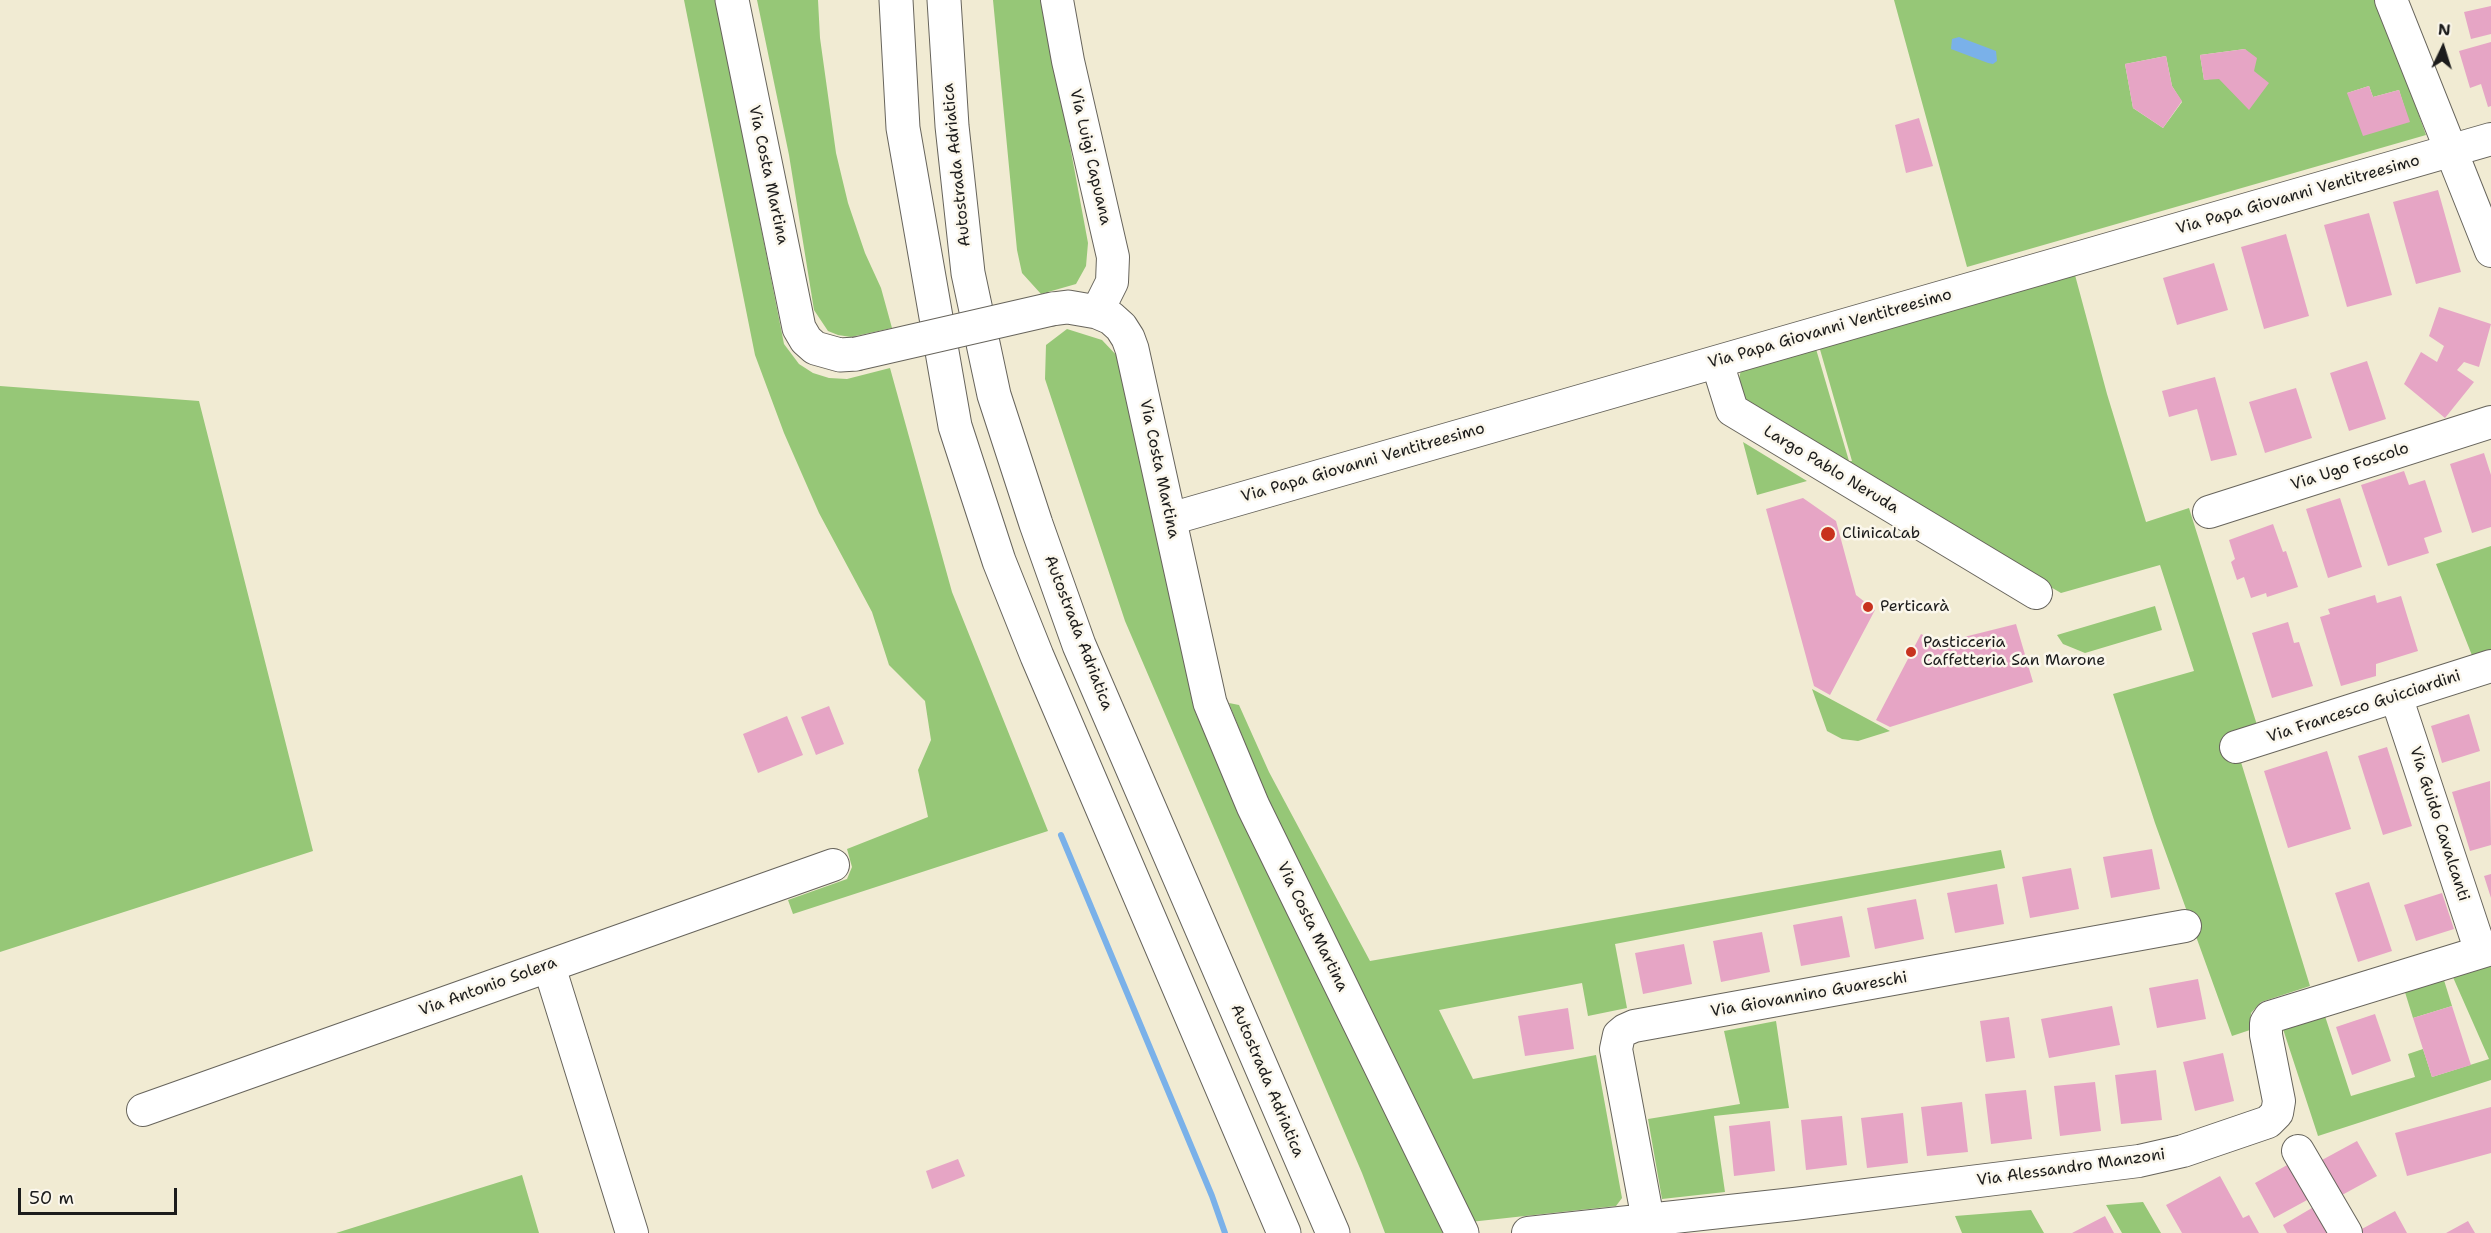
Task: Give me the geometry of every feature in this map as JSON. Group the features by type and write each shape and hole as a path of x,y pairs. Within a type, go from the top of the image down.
{"main road":[{"name":"Via Costa Martina","path":"732,0 799,328 806,340 815,348 840,356 856,354 1052,309 1082,308 1111,318 1121,327 1132,349 1210,703 1253,806 1462,1233"},
{"path":"896,0 903,128 955,426 999,561 1037,656 1284,1233"},
{"name":"Autostrada Adriatica","path":"944,0 952,126 968,273 994,395 1079,645 1333,1233"}],"street":[{"name":"Via Luigi Capuana","path":"1057,0 1068,62 1113,257 1112,282 1097,312"},
{"path":"2391,0 2491,251"},
{"name":"Via Papa Giovanni Ventitreesimo","path":"1170,519 2491,140"},
{"name":"Largo Pablo Neruda","path":"1717,362 1732,410 2036,593"},
{"name":"Via Ugo Foscolo","path":"2209,512 2491,422"},
{"name":"Via Francesco Guicciardini","path":"2236,747 2491,666"},
{"name":"Via Guido Cavalcanti","path":"2396,696 2486,951"},
{"name":"Via Antonio Solera","path":"143,1110 833,865"},
{"name":"Via Giovannino Guareschi","path":"1648,1220 1616,1049 1619,1035 1625,1030 1657,1022 2186,926"},
{"name":"Via Alessandro Manzoni","path":"1528,1233 2139,1161 2183,1151 2268,1122 2277,1113 2279,1101 2266,1035 2266,1023 2270,1017 2486,951"},
{"path":"549,966 632,1233"},
{"path":"2298,1151 2346,1233"}],"green space":[{"path":"684,0 716,0 784,344 799,364 813,373 829,378 847,379 890,368 952,592 1048,831 793,914 788,900 847,879 852,867 847,849 928,817 918,770 931,740 925,701 889,665 872,612 819,513 784,433 755,355"},
{"path":"757,0 818,0 820,38 836,153 848,203 865,253 881,288 892,328 851,337 838,335 828,331 814,310 789,155"},
{"path":"993,0 1043,0 1088,243 1086,266 1076,284 1041,294 1022,273 1017,250"},
{"path":"1894,0 2378,0 2426,135 1967,267","holes":["2245,49 2254,71 2204,80 2200,55","2166,56 2172,86 2182,102 2163,128 2133,108 2125,64","2369,86 2373,97 2399,90 2409,122 2347,93"]},
{"path":"2075,275 2107,394 2146,522 2189,508 2257,725 2232,733 2310,986 2261,1002 2251,1013 2250,1030 2232,1036 2155,823 2113,694 2194,671 2160,565 2061,593 1859,476 1745,405 1738,383 1741,370 1816,349 1849,461 1852,461 1819,346"},
{"path":"1067,329 1102,340 1120,359 1196,714 1290,918 1446,1233 1385,1233 1362,1173 1125,621 1045,379 1046,345"},
{"path":"0,386 199,401 313,851 0,952"},
{"path":"1743,442 1807,481 1757,495"},
{"path":"2491,546 2491,653 2473,658 2436,564"},
{"path":"2155,606 2162,630 2085,653 2063,644 2057,635"},
{"path":"1812,689 1890,731 1858,741 1842,739 1827,731"},
{"path":"1229,703 1239,705 1269,772 1370,961 2001,850 2005,868 1615,944 1627,1008 1588,1016 1582,983 1439,1010 1473,1079 1596,1055 1622,1198 1616,1206 1470,1222 1281,835"},
{"path":"2491,963 2491,1080 2318,1136 2282,1026 2324,1013 2351,1096 2415,1077 2408,1054 2423,1049 2432,1077 2489,1059 2452,975"},
{"path":"2443,977 2452,1006 2413,1018 2404,989"},
{"path":"1776,1021 1789,1108 1714,1116 1725,1192 1662,1199 1648,1119 1740,1104 1724,1031"},
{"path":"522,1175 539,1233 336,1233"},
{"path":"2143,1202 2161,1233 2122,1233 2106,1205"},
{"path":"2031,1210 2044,1233 1962,1233 1955,1216"}],"water":[{"path":"1959,37 1996,51 1997,61 1993,64 1988,63 1951,49 1952,39"}],"building":[{"path":"2491,6 2491,34 2471,39 2464,12"},
{"path":"2491,42 2491,106 2488,107 2481,84 2470,88 2459,51"},
{"path":"2245,49 2257,58 2254,71 2269,83 2249,110 2219,79 2204,80 2200,55"},
{"path":"2166,56 2172,86 2182,101 2163,128 2133,108 2125,64"},
{"path":"2369,86 2373,97 2399,90 2410,122 2363,136 2347,93"},
{"path":"1919,118 1933,166 1906,173 1895,125"},
{"path":"2438,190 2461,272 2416,284 2393,202"},
{"path":"2369,213 2392,295 2347,307 2324,225"},
{"path":"2286,234 2309,316 2264,329 2241,247"},
{"path":"2214,263 2228,310 2177,325 2163,278"},
{"path":"2439,307 2491,324 2479,367 2464,362 2457,370 2474,382 2445,418 2404,384 2421,352 2437,362 2444,346 2429,336"},
{"path":"2367,361 2386,419 2349,431 2330,373"},
{"path":"2215,377 2237,455 2211,461 2197,409 2169,417 2162,391"},
{"path":"2296,388 2312,438 2265,453 2249,402"},
{"path":"2484,453 2491,475 2491,527 2472,533 2450,464"},
{"path":"2404,471 2409,485 2425,480 2442,532 2424,538 2429,553 2388,566 2361,485"},
{"path":"1803,498 1836,521 1856,595 1875,610 1830,695 1814,686 1766,509"},
{"path":"2340,498 2362,567 2328,578 2306,509"},
{"path":"2273,524 2283,552 2286,551 2298,587 2267,597 2266,593 2251,598 2244,577 2237,580 2231,562 2235,559 2229,540"},
{"path":"2375,595 2377,603 2401,596 2418,651 2376,664 2376,676 2341,686 2320,617 2330,614 2328,609"},
{"path":"2288,622 2294,643 2299,642 2313,686 2272,698 2252,633"},
{"path":"2016,624 2033,682 1890,727 1876,720 1921,634 1940,643"},
{"path":"829,706 844,744 816,755 801,717"},
{"path":"2469,714 2480,751 2442,763 2431,726"},
{"path":"787,716 803,755 758,773 743,734"},
{"path":"2387,747 2412,826 2383,835 2358,756"},
{"path":"2327,751 2351,829 2288,848 2264,771"},
{"path":"2490,781 2491,845 2470,851 2452,792"},
{"path":"2152,849 2160,889 2111,898 2103,857"},
{"path":"2071,868 2079,909 2030,918 2022,877"},
{"path":"2491,874 2491,898 2484,876"},
{"path":"2369,882 2392,951 2358,962 2335,893"},
{"path":"1997,884 2004,924 1955,933 1947,893"},
{"path":"2442,893 2454,929 2416,941 2404,905"},
{"path":"1916,899 1924,939 1875,949 1867,908"},
{"path":"1842,916 1850,957 1801,966 1793,925"},
{"path":"1762,932 1770,972 1721,982 1713,941"},
{"path":"1684,944 1692,984 1643,994 1635,953"},
{"path":"2198,979 2206,1019 2157,1028 2149,988"},
{"path":"2112,1006 2120,1045 2049,1058 2041,1019"},
{"path":"2452,1006 2471,1065 2432,1077 2413,1018"},
{"path":"1568,1008 1574,1049 1525,1056 1518,1016"},
{"path":"2375,1014 2391,1061 2352,1075 2336,1027"},
{"path":"2009,1017 2015,1058 1986,1062 1980,1021"},
{"path":"2223,1053 2234,1101 2195,1111 2183,1062"},
{"path":"2156,1070 2162,1120 2121,1124 2115,1075"},
{"path":"2095,1082 2101,1131 2060,1136 2054,1086"},
{"path":"2026,1090 2032,1139 1991,1144 1985,1094"},
{"path":"1962,1102 1968,1152 1927,1156 1921,1107"},
{"path":"2491,1107 2491,1153 2407,1176 2395,1133"},
{"path":"1903,1113 1908,1163 1867,1168 1861,1118"},
{"path":"1842,1116 1847,1165 1806,1170 1801,1120"},
{"path":"1770,1121 1775,1171 1734,1176 1729,1126"},
{"path":"2357,1141 2377,1176 2342,1195 2322,1160"},
{"path":"958,1159 965,1176 932,1189 926,1171"},
{"path":"2289,1164 2309,1199 2274,1218 2255,1183"},
{"path":"2220,1176 2243,1218 2249,1215 2259,1233 2182,1233 2166,1205"},
{"path":"2317,1205 2333,1233 2287,1233 2283,1225"},
{"path":"2395,1211 2407,1233 2361,1233 2360,1230"},
{"path":"2105,1216 2114,1233 2072,1233"},
{"path":"2468,1221 2475,1233 2446,1233"}],"waterway":[{"path":"1061,835 1212,1196 1225,1233"}],"place":[{"name":"ClinicaLab","path":"1828,534"},
{"name":"Perticarà","path":"1868,607"},
{"name":"Pasticceria Caffetteria San Marone","path":"1911,652"}]}
